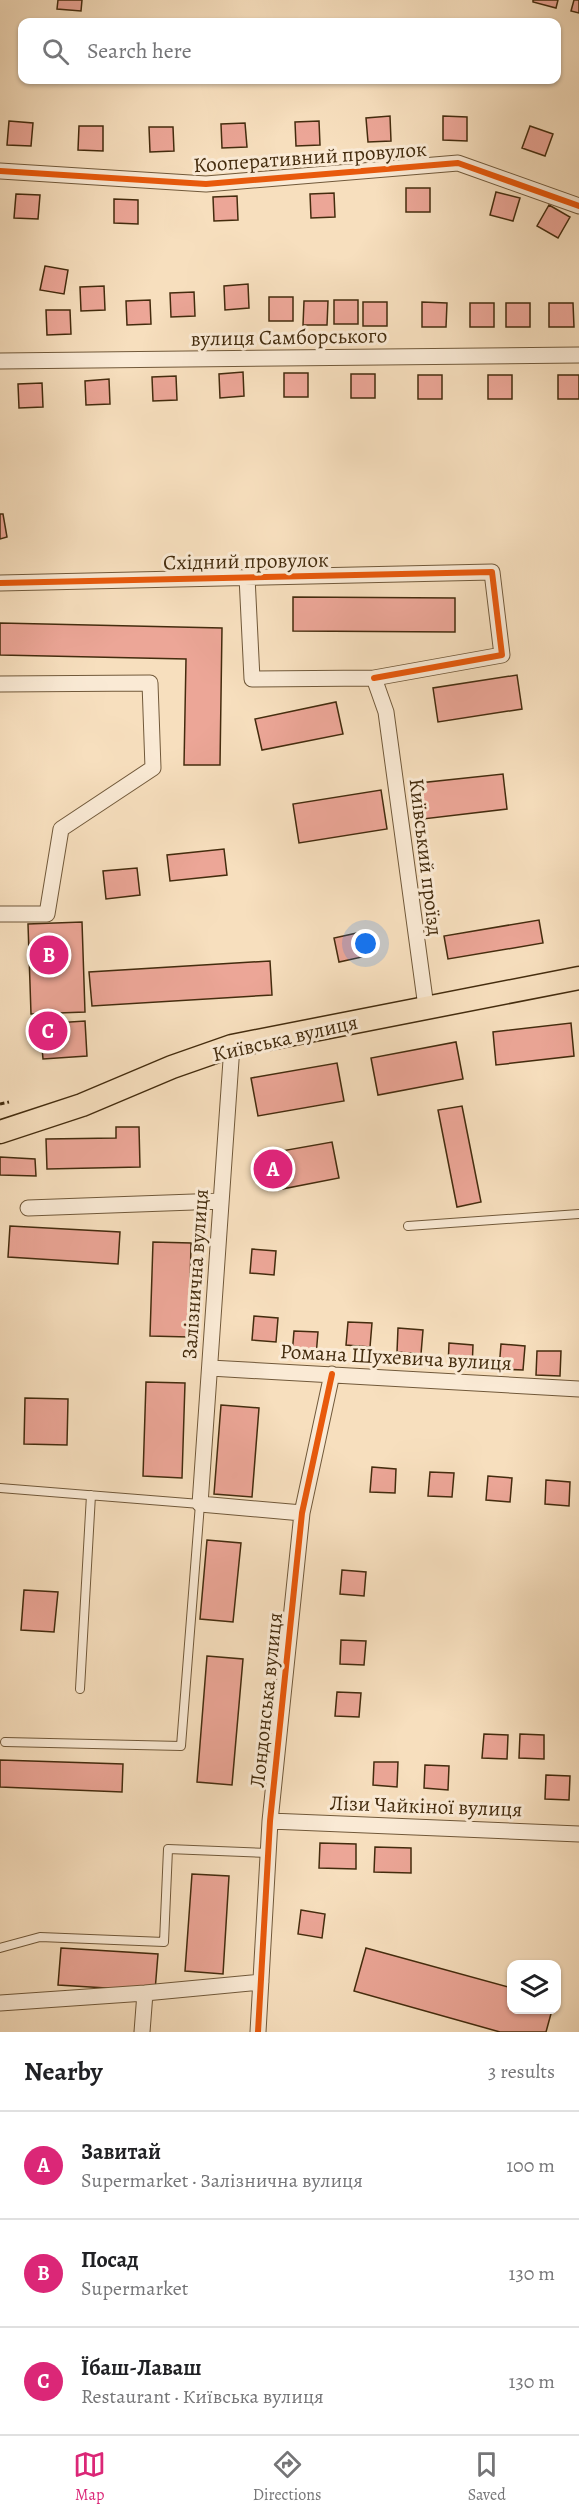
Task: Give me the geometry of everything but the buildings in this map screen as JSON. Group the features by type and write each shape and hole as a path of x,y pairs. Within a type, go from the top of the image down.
{"main road":[{"name":"Київська вулиця","path":"0,1132 82,1105 171,1067 232,1047 579,978"}],"street":[{"name":"Кооперативний провулок","path":"0,171 206,184 458,163 579,206"},
{"name":"вулиця Самборського","path":"0,361 579,355"},
{"name":"Східний провулок","path":"0,583 492,572 502,655 374,678"},
{"path":"247,578 252,679 374,678"},
{"name":"Київський проїзд","path":"374,678 386,712 426,1007"},
{"path":"0,684 150,683 153,768 61,829 47,914 0,914"},
{"name":"Залізнична вулиця","path":"200,1504 232,1047"},
{"path":"28,1208 221,1201"},
{"name":"Романа Шухевича вулиця","path":"210,1368 579,1389"},
{"name":"Лондонська вулиця","path":"258,2032 270,1821 303,1513 332,1374"},
{"path":"200,1504 303,1513"},
{"name":"Лізи Чайкіної вулиця","path":"270,1821 579,1834"},
{"path":"0,2003 146,1994 261,1982"},
{"path":"142,2032 146,1994"}],"lane":[{"path":"408,1226 579,1214"},
{"path":"0,1488 200,1504 181,1746 5,1742"},
{"path":"80,1689 91,1495"},
{"path":"0,1948 40,1937 164,1942 168,1849 268,1853"}],"path":[{"path":"0,1104 9,1102"}],"cycle path":[{"path":"0,171 206,184 458,163 579,206"},
{"path":"0,583 492,572 502,655 374,678"},
{"path":"258,2032 270,1821 302,1513 332,1374"}],"place":[{"name":"Посад","path":"49,955"},
{"name":"Їбаш-Лаваш","path":"48,1031"},
{"name":"Завитай","path":"273,1169"}]}
